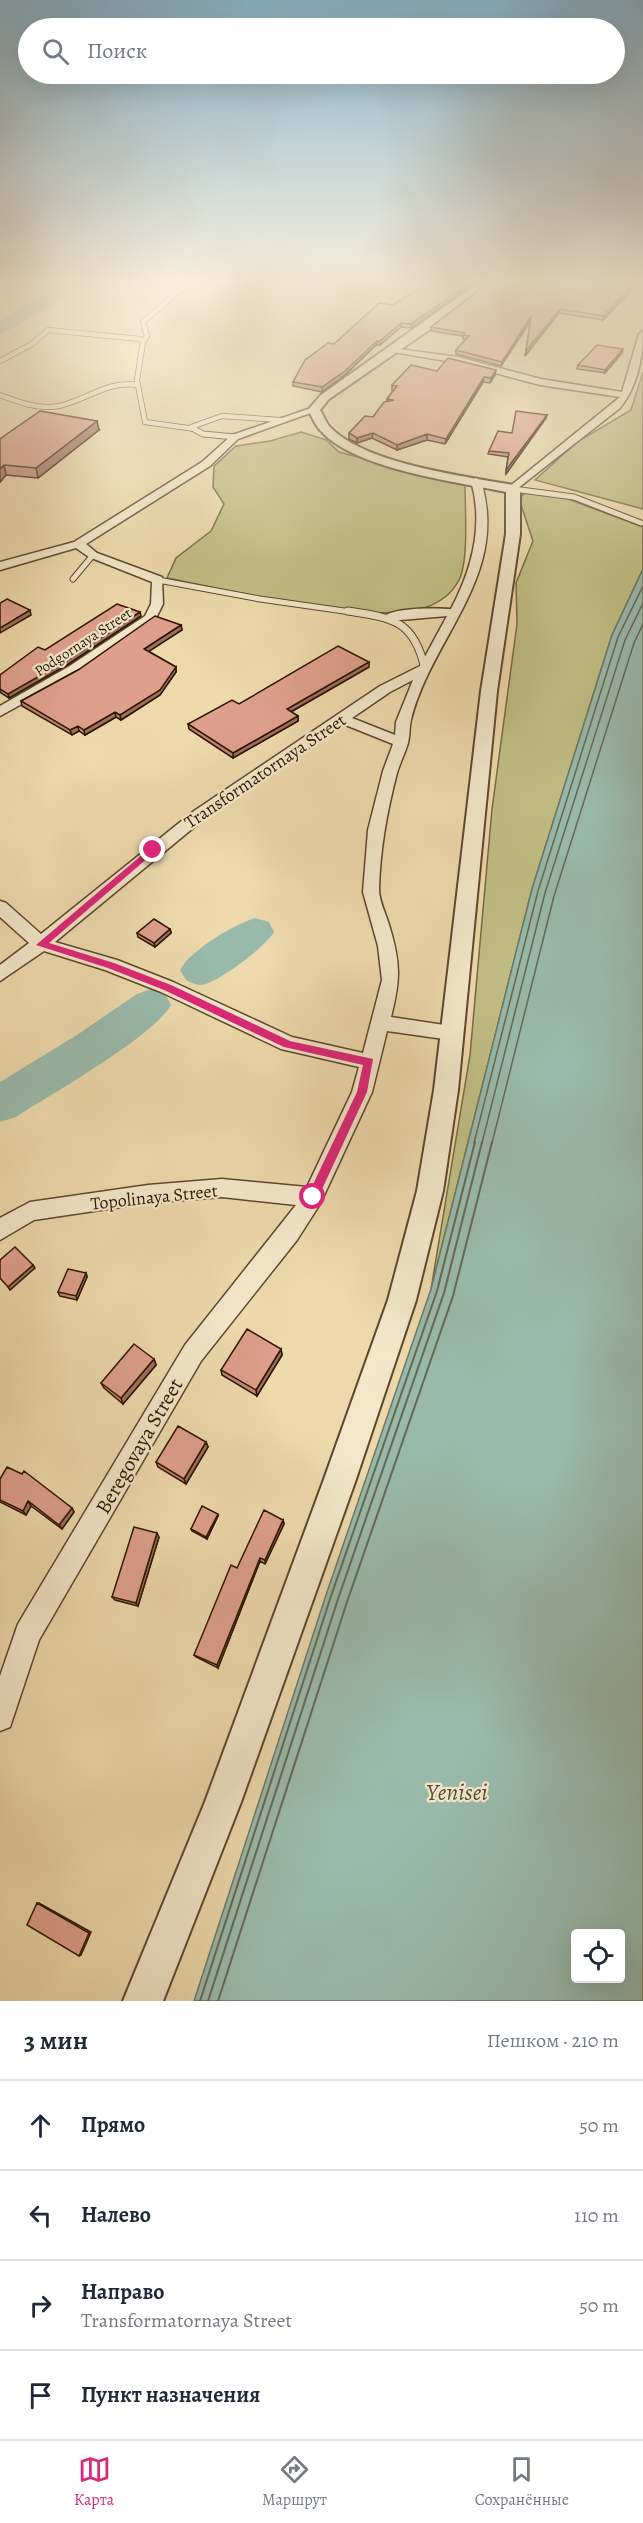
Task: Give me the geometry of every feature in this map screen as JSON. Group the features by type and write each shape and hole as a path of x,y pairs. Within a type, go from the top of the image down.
{"street":[{"path":"0,567 78,544 206,464 235,437 314,410 325,397 353,377"},
{"path":"523,377 626,395"},
{"path":"513,489 617,406 626,395 631,377"},
{"path":"314,410 318,420 333,437 354,451 399,465 513,489"},
{"name":"Beregovaya Street","path":"0,1717 28,1634 193,1353 289,1233 313,1197 362,1092 382,1023 391,980 387,946 370,892 376,830 390,771 401,742 403,722 424,669 457,613 472,580 483,525 482,501 476,481"},
{"path":"143,2001 223,1802 339,1482 402,1300 430,1191 451,1034 489,692 513,534 513,489"},
{"path":"78,544 93,555 158,580"},
{"name":"Podgornaya Street","path":"0,712 73,670 150,618 157,604 158,580"},
{"path":"388,617 429,612 457,613"},
{"name":"Transformatornaya Street","path":"0,974 41,945 153,850 199,815 385,689 424,669"},
{"path":"342,719 401,742"},
{"path":"0,907 41,945 111,965 167,987 288,1044 369,1062"},
{"path":"382,1023 451,1034"},
{"name":"Topolinaya Street","path":"0,1230 30,1211 148,1194 222,1188 313,1197"}],"lane":[{"path":"139,377 138,385 146,422 155,425 191,427 203,434 235,437"},
{"path":"0,395 46,407 65,404 119,383 138,385"},
{"path":"191,427 206,419 224,417 280,420"},
{"path":"513,489 574,497 641,523"},
{"path":"73,579 93,555"},
{"path":"158,580 260,599 388,617 410,631 420,647 424,669"}],"shaded area":[{"path":"643,377 643,509 535,480 577,442 631,410"},
{"path":"301,432 326,440 339,452 465,485 464,560 459,580 449,594 424,608 401,612 371,612 298,604 167,578 176,558 211,531 224,504 213,487 214,466 236,446 270,441"},
{"path":"527,491 568,499 643,527 643,569 612,635 532,889 431,1289 470,1055 492,809 517,624 516,583 533,541 519,499"}],"water":[{"name":"Yenisei","path":"643,569 643,2001 194,2001 326,1595 431,1289 532,889 612,635"}],"building":[{"path":"296,377 336,377 322,387 293,382"},
{"path":"399,377 484,377 446,439 427,434 397,445 373,433 357,438 349,433 365,416 373,417 384,402 394,400 387,399 397,386 392,385"},
{"path":"40,411 97,421 36,468 4,465 0,469 0,439"},
{"path":"516,411 547,415 506,470 509,453 489,451 498,431 512,433"},
{"path":"7,599 30,610 0,628 0,603"},
{"path":"117,604 140,612 66,661 8,694 0,689 0,675 38,647 45,650"},
{"path":"155,616 181,625 144,649 176,667 160,690 120,715 115,712 84,730 78,726 70,730 21,701 78,670"},
{"path":"338,646 369,662 287,709 298,716 233,753 188,724 232,700 239,704"},
{"path":"154,919 170,929 154,943 137,933"},
{"path":"15,1247 33,1265 8,1287 0,1278 0,1260"},
{"path":"68,1269 86,1273 76,1296 58,1292"},
{"path":"247,1329 281,1349 256,1390 221,1370"},
{"path":"134,1344 154,1359 121,1398 101,1383"},
{"path":"178,1426 206,1442 184,1479 156,1462"},
{"path":"7,1467 22,1474 24,1471 72,1508 59,1525 28,1501 23,1511 0,1500 0,1479"},
{"path":"202,1506 218,1514 206,1537 191,1529"},
{"path":"264,1510 283,1520 265,1560 260,1558 217,1665 194,1655 231,1565 237,1568"},
{"path":"134,1527 157,1533 136,1603 112,1597"},
{"path":"37,1903 89,1933 79,1956 27,1925"}],"waterway":[{"path":"200,970 255,932"},
{"path":"0,1104 92,1047 151,1005"}],"route":[{"path":"153,850 41,945 111,965 167,987 288,1044 369,1062 362,1092 313,1197"}]}
